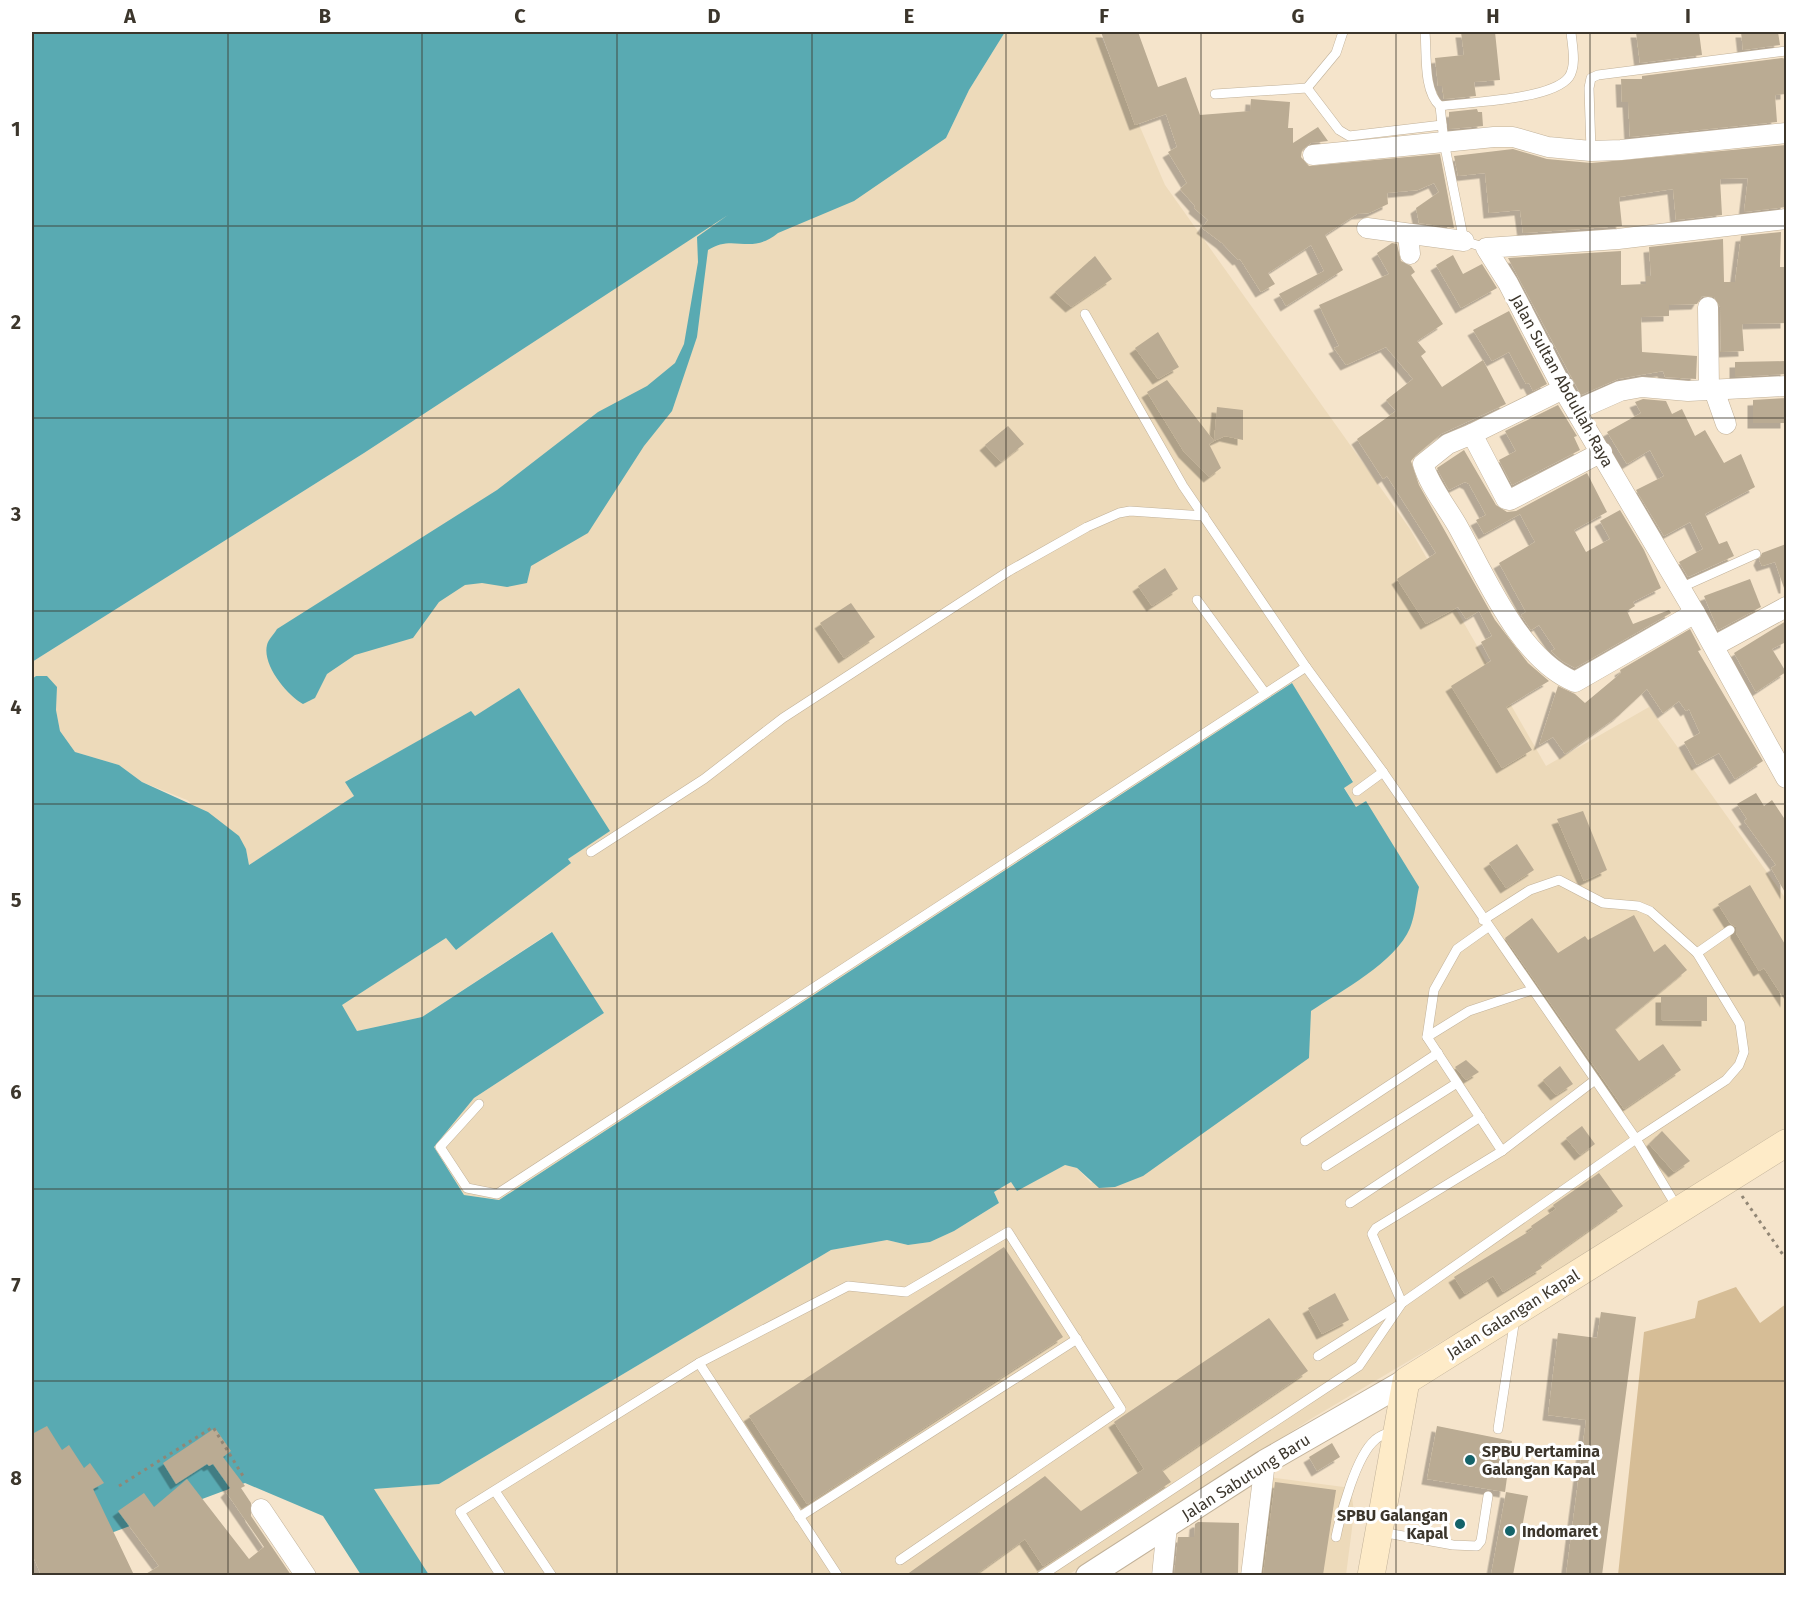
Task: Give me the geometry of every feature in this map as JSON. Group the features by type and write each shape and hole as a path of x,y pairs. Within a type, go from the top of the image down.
{"main road":[{"name":"Jalan Galangan Kapal","path":"1407,1381 1786,1143"},
{"path":"1371,1575 1407,1381"}],"street":[{"path":"1313,155 1443,134 1513,137 1548,147 1591,151 1786,133"},
{"path":"1486,248 1618,238 1786,219"},
{"path":"1367,228 1464,241"},
{"path":"1408,234 1410,254"},
{"name":"Jalan Sultan Abdullah Raya","path":"1486,248 1508,283 1563,389 1714,646 1779,748 1786,778"},
{"path":"1708,307 1712,390 1726,424"},
{"path":"1576,410 1594,400 1632,388 1712,390 1786,386"},
{"path":"1563,389 1448,444 1424,462 1425,470 1518,631 1551,667 1575,681 1695,613"},
{"path":"1472,434 1502,492 1510,500 1602,452"},
{"path":"1714,646 1786,607"},
{"name":"Jalan Sabutung Baru","path":"1088,1575 1265,1462 1407,1381"},
{"path":"1251,1575 1265,1462"},
{"path":"261,1509 306,1575"},
{"path":"1162,1575 1167,1526"}],"lane":[{"path":"1215,94 1307,88 1335,53 1343,32"},
{"path":"1425,32 1430,89 1434,100 1440,106 1443,134 1464,241 1486,248"},
{"path":"1440,106 1537,93 1557,87 1570,76 1574,67 1572,32"},
{"path":"1591,151 1589,88 1591,78 1598,75 1786,51"},
{"path":"1307,88 1339,130 1349,136 1443,134"},
{"path":"1085,314 1183,486 1306,667 1383,772 1636,1139 1678,1210"},
{"path":"591,852 704,779 783,717 1009,571 1087,527 1119,513 1130,511 1204,516"},
{"path":"1680,588 1756,554"},
{"path":"1197,600 1265,693"},
{"path":"478,1104 440,1147 467,1188 497,1194 1306,667"},
{"path":"1357,791 1383,772"},
{"path":"1318,1356 1402,1303 1636,1139 1726,1080 1739,1065 1744,1052 1740,1024 1697,953 1650,911 1638,906 1603,903 1559,879 1530,890 1485,923 1457,949 1434,990 1427,1037 1502,1151"},
{"path":"1697,953 1730,930"},
{"path":"1427,1037 1469,1011 1532,990"},
{"path":"1305,1141 1438,1053"},
{"path":"1402,1303 1375,1245 1372,1234 1376,1228 1502,1151 1594,1080"},
{"path":"1326,1166 1457,1083"},
{"path":"1350,1203 1480,1117"},
{"path":"501,1575 460,1512 699,1363 848,1286 906,1292 1008,1232 1121,1409 900,1560"},
{"path":"1041,1575 1359,1366 1402,1303"},
{"path":"1498,1428 1516,1312"},
{"path":"799,1516 1077,1339"},
{"path":"699,1363 838,1575"},
{"path":"1336,1537 1344,1500 1368,1448 1374,1441 1398,1426"},
{"path":"495,1491 552,1575"},
{"path":"1379,1532 1460,1546 1477,1546 1481,1540 1488,1496"}],"path":[{"path":"1729,1178 1786,1259"},
{"path":"119,1486 213,1427 243,1476"}],"shaded area":[{"path":"1005,32 1099,32 1165,185 1410,529 1546,766 1649,707 1786,899 1786,1138 1314,1417 1068,1575 429,1575 373,1489 439,1484 831,1250 887,1240 908,1245 930,1242 954,1231 999,1203 994,1192 1011,1182 1017,1190 1065,1165 1077,1168 1091,1183 1311,1011 1372,970 1366,801 1356,807 1344,787 1353,781 1291,683 499,1200 464,1195 434,1147 474,1098 604,1013 551,932 422,1017 357,1031 341,1005 446,938 456,950 570,862 568,859 609,831 519,689 475,716 471,712 346,781 354,796 249,865 246,849 187,800 142,782 119,765 75,752 60,731 56,710 57,687 36,676 32,679 32,662 364,453 728,214 946,138 969,90"},
{"path":"1736,1287 1760,1323 1786,1304 1786,1575 1618,1575 1644,1332 1695,1318 1698,1301"},
{"path":"1268,1477 1351,1488 1354,1513 1346,1575 1253,1576"}],"water":[{"path":"32,32 1005,32 969,90 946,138 854,201 778,233 768,240 750,244 726,243 708,250 697,337 672,411 644,446 588,533 531,566 527,583 507,587 482,583 465,585 439,602 413,638 355,655 327,674 315,698 303,704 283,687 268,661 267,645 277,629 497,490 598,412 647,386 675,363 684,344 698,262 697,237 728,215 364,453 32,662"},
{"path":"36,676 47,676 57,687 56,710 60,731 75,752 119,765 142,782 208,812 239,836 246,849 249,865 354,796 345,782 471,711 475,716 519,688 610,831 568,859 571,863 456,950 446,938 342,1005 357,1031 422,1017 552,932 604,1013 474,1098 434,1147 464,1195 499,1200 1292,683 1353,782 1344,788 1356,807 1366,801 1419,887 1410,928 1403,941 1366,975 1311,1011 1309,1058 1143,1176 1115,1187 1099,1188 1077,1168 1065,1165 1017,1191 1011,1182 994,1192 999,1203 954,1231 930,1242 908,1245 887,1240 831,1250 439,1484 374,1489 429,1575 361,1575 323,1516 245,1483 95,1539 32,1443 32,679"}],"building":[{"path":"1101,32 1138,32 1158,87 1186,77 1200,115 1250,111 1251,99 1290,102 1288,128 1293,128 1293,143 1318,127 1328,141 1311,143 1302,150 1301,157 1309,166 1440,154 1454,228 1419,223 1416,208 1439,192 1434,183 1418,190 1387,193 1388,204 1369,213 1357,214 1325,235 1343,270 1286,306 1279,294 1324,271 1311,245 1268,273 1275,284 1261,292 1240,259 1238,260 1222,243 1202,228 1208,220 1194,208 1195,206 1180,189 1187,183 1168,152 1177,147 1166,114 1135,125"},
{"path":"1461,32 1495,32 1500,80 1474,82 1476,96 1444,99 1442,86 1438,86 1435,58 1464,55"},
{"path":"1636,32 1699,32 1702,55 1640,63"},
{"path":"1741,32 1778,32 1780,45 1743,50"},
{"path":"1786,59 1786,94 1775,95 1777,122 1630,137 1628,102 1622,102 1621,79 1642,79 1642,76"},
{"path":"1477,109 1478,112 1482,112 1483,126 1449,129 1449,112"},
{"path":"1786,145 1786,207 1744,212 1748,178 1720,179 1722,215 1676,220 1673,189 1619,197 1622,226 1523,233 1520,210 1489,213 1485,173 1458,176 1454,156 1513,149 1547,159 1591,163"},
{"path":"1781,232 1780,267 1786,267 1786,323 1742,324 1744,351 1721,352 1720,307 1714,297 1702,296 1697,304 1669,305 1669,316 1641,317 1642,352 1697,356 1696,379 1665,377 1663,371 1618,379 1581,395 1508,258 1621,251 1621,285 1646,284 1646,276 1651,276 1649,247 1723,239 1724,282 1735,282 1741,236"},
{"path":"1392,243 1397,244 1401,261 1411,266 1415,272 1411,275 1443,324 1417,341 1426,352 1421,356 1442,387 1483,360 1506,404 1441,434 1411,461 1419,485 1495,620 1528,663 1549,681 1506,707 1532,750 1502,768 1451,686 1491,661 1481,642 1492,636 1479,611 1466,619 1458,607 1426,624 1397,579 1436,553 1387,476 1383,479 1357,439 1396,411 1386,400 1413,379 1386,347 1346,365 1334,348 1339,346 1319,305 1389,274 1377,253"},
{"path":"1453,255 1463,274 1482,264 1497,288 1461,308 1436,265"},
{"path":"1095,256 1112,279 1071,307 1055,292"},
{"path":"1509,311 1547,384 1533,391 1529,383 1526,384 1509,352 1492,361 1473,330"},
{"path":"1158,332 1179,367 1158,379 1135,348"},
{"path":"1786,361 1786,374 1735,377 1735,362"},
{"path":"1167,380 1214,441 1209,444 1221,468 1209,477 1184,452 1147,392"},
{"path":"1786,398 1786,423 1753,423 1753,400"},
{"path":"1643,399 1666,401 1672,414 1682,409 1695,436 1705,430 1724,463 1741,454 1755,487 1705,514 1719,544 1727,541 1734,556 1688,577 1679,562 1703,549 1690,522 1664,536 1636,490 1664,476 1650,450 1627,464 1607,432 1641,413 1635,402"},
{"path":"1558,405 1577,436 1574,437 1580,450 1512,485 1499,460 1516,451 1505,431"},
{"path":"1217,407 1243,410 1243,440 1225,436 1214,441"},
{"path":"1008,426 1024,444 1001,462 985,445"},
{"path":"1464,450 1496,505 1507,512 1516,511 1587,473 1607,512 1574,530 1586,552 1610,539 1600,521 1620,510 1644,550 1661,588 1633,602 1635,606 1627,611 1633,624 1669,610 1671,613 1575,668 1562,661 1551,651 1555,649 1539,625 1531,630 1521,615 1526,612 1499,563 1535,542 1520,514 1484,534 1476,520 1486,515 1469,484 1465,482 1449,490 1437,468"},
{"path":"1786,544 1786,588 1784,588 1775,562 1762,566 1759,560 1762,553"},
{"path":"1165,568 1178,589 1152,606 1138,586"},
{"path":"1750,579 1761,607 1718,630 1704,596"},
{"path":"851,603 875,637 844,658 820,623"},
{"path":"1786,621 1786,642 1772,649 1786,672 1756,692 1734,653"},
{"path":"1690,629 1701,650 1698,651 1763,761 1735,779 1719,753 1697,765 1684,742 1700,733 1689,709 1686,711 1679,701 1663,713 1647,689 1618,716 1565,754 1553,737 1539,745 1558,686 1575,694 1585,703 1621,673 1620,670"},
{"path":"1756,793 1764,806 1772,800 1786,821 1786,894 1771,868 1776,865 1744,821 1747,819 1737,804"},
{"path":"1583,811 1607,870 1584,881 1557,819"},
{"path":"1517,844 1534,870 1506,888 1489,863"},
{"path":"1750,885 1786,946 1786,1002 1764,968 1759,971 1736,933 1736,927 1730,923 1718,904"},
{"path":"1634,915 1654,952 1665,944 1687,970 1615,1029 1639,1061 1663,1044 1681,1070 1624,1109 1505,938 1532,918 1558,953 1585,936 1588,940"},
{"path":"1661,997 1707,997 1707,1021 1661,1020"},
{"path":"1466,1060 1479,1072 1466,1080 1455,1067"},
{"path":"1560,1066 1573,1084 1556,1095 1543,1080"},
{"path":"1582,1126 1595,1144 1580,1155 1566,1138"},
{"path":"1662,1131 1690,1161 1674,1172 1649,1144"},
{"path":"1599,1173 1623,1206 1540,1265 1542,1268 1503,1292 1493,1276 1465,1294 1454,1277 1533,1229 1531,1226 1556,1209 1553,1205"},
{"path":"1004,1247 1063,1337 807,1504 749,1416"},
{"path":"1335,1293 1349,1320 1322,1334 1308,1308"},
{"path":"1601,1312 1636,1317 1602,1575 1566,1575 1586,1420 1548,1415 1558,1333 1597,1338"},
{"path":"1269,1318 1308,1371 1162,1470 1171,1482 1043,1566 1025,1539 975,1575 906,1575 1045,1476 1081,1511 1144,1469 1114,1422"},
{"path":"47,1426 62,1450 69,1445 84,1468 90,1463 104,1483 93,1489 134,1575 41,1575 32,1554 32,1434"},
{"name":"SPBU Pertamina Galangan Kapal","path":"1437,1426 1512,1441 1505,1492 1427,1479"},
{"path":"215,1428 231,1451 223,1457 245,1486 241,1488 251,1503 251,1516 291,1575 144,1575 159,1566 118,1511 144,1493 154,1507 187,1479 249,1559 264,1547 226,1492 230,1488 213,1464 209,1466 207,1464 176,1484 163,1463"},
{"path":"1332,1443 1340,1457 1317,1471 1309,1457"},
{"path":"1275,1482 1336,1490 1323,1575 1263,1575"},
{"name":"Indomaret","path":"1506,1492 1528,1496 1513,1575 1491,1575"},
{"path":"1198,1522 1239,1523 1238,1575 1174,1574 1178,1537 1194,1537 1195,1524"}],"place":[{"name":"SPBU Pertamina Galangan Kapal","path":"1470,1460"},
{"name":"SPBU Galangan Kapal","path":"1460,1524"},
{"name":"Indomaret","path":"1510,1531"}]}
